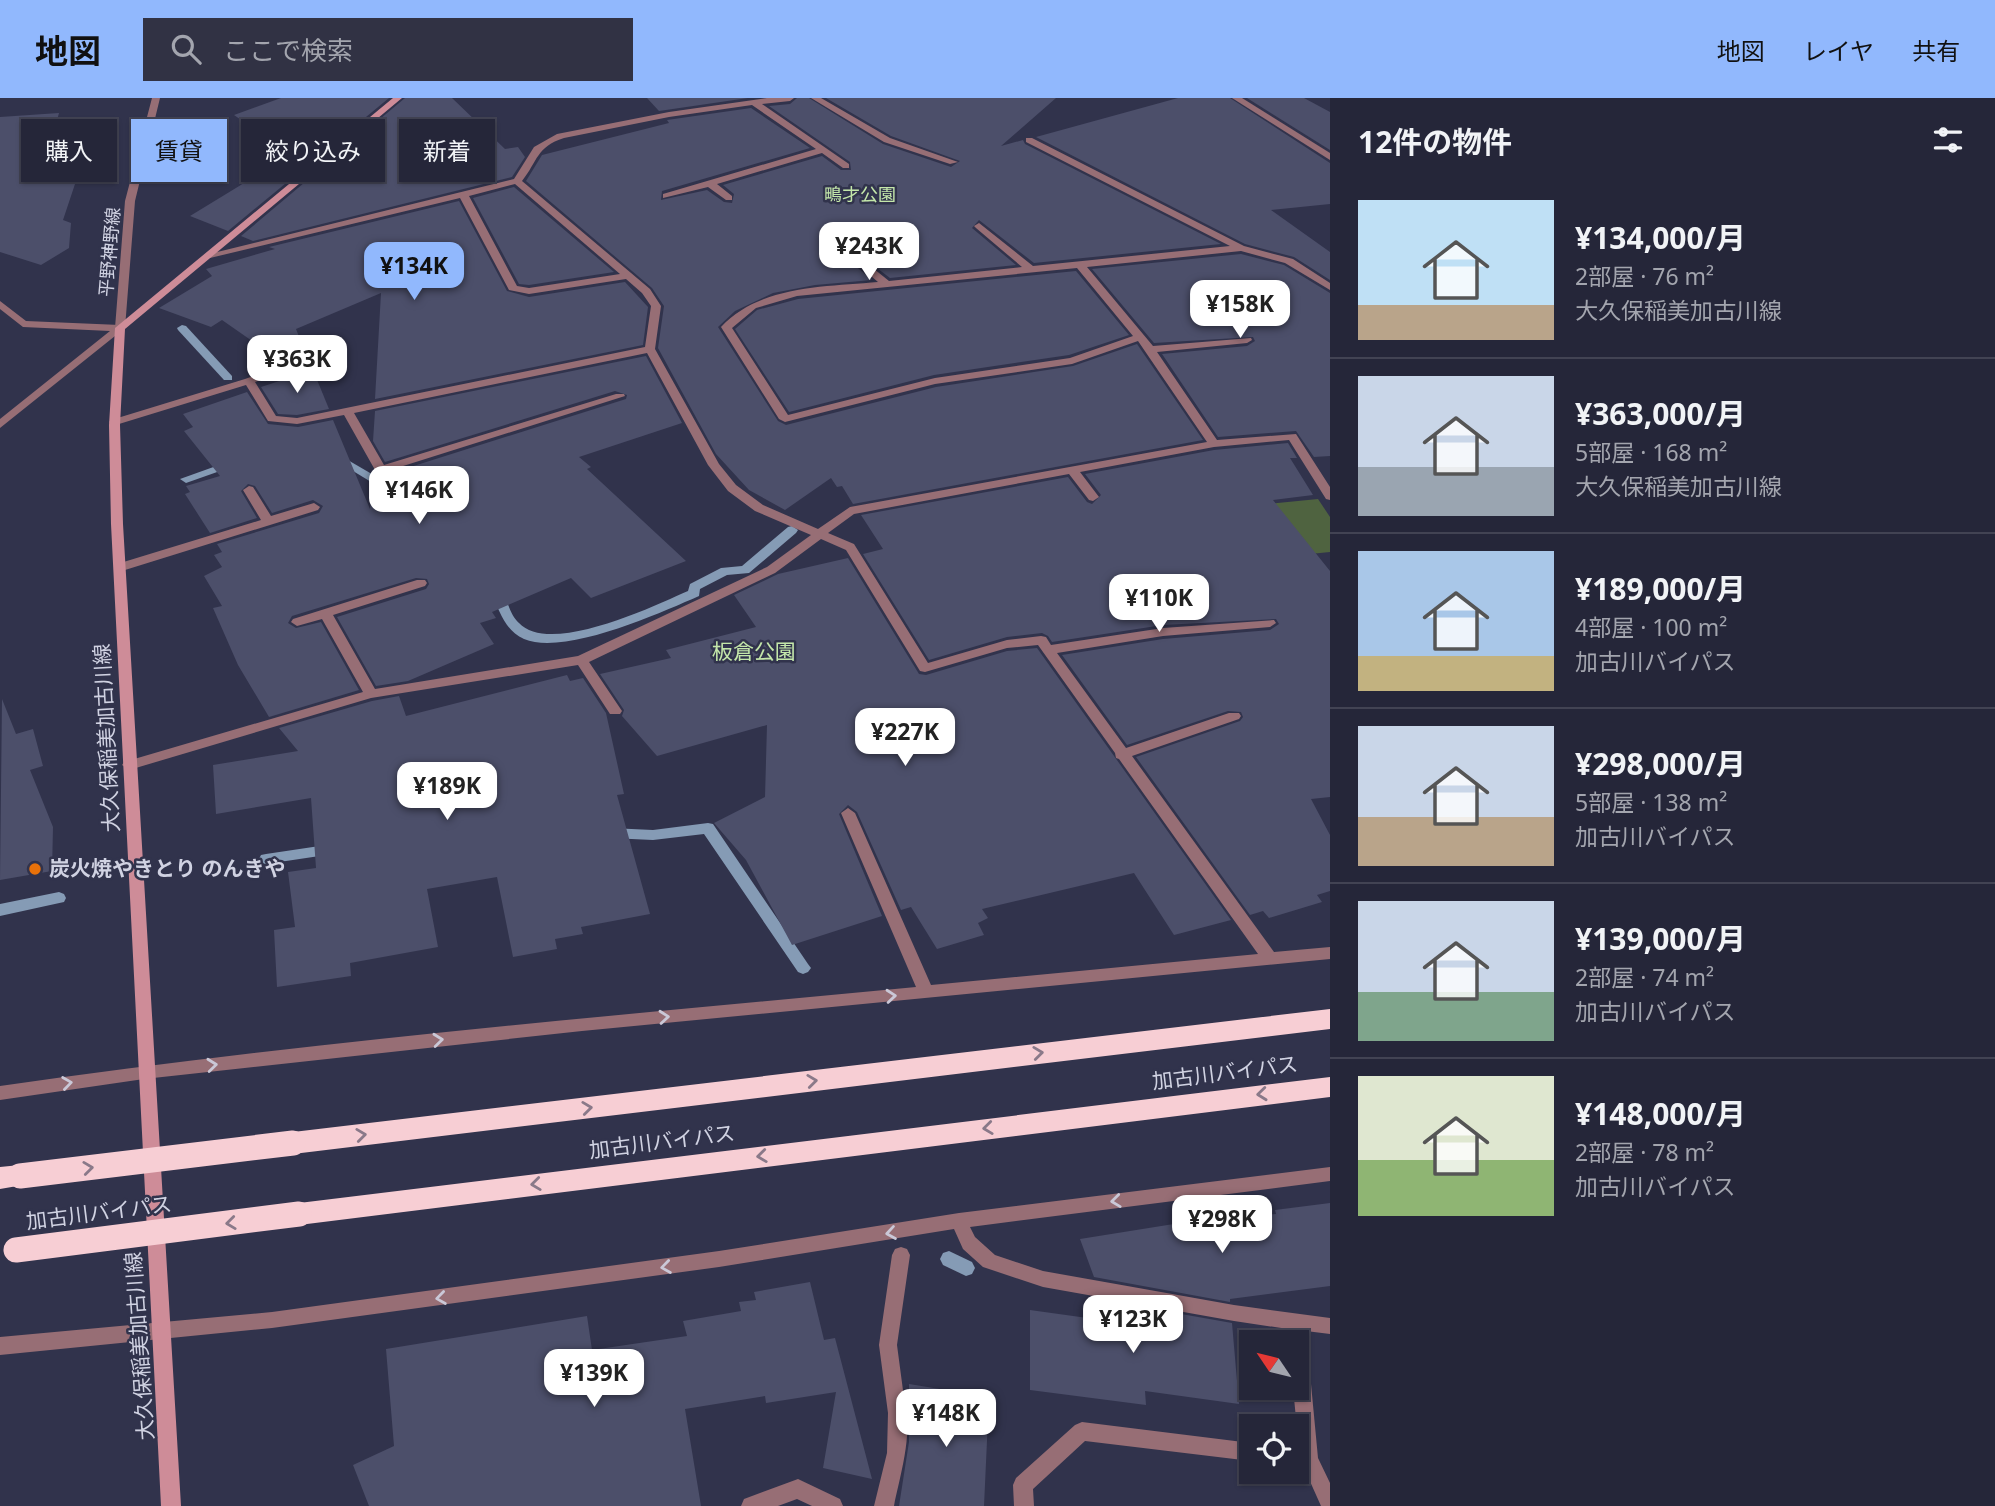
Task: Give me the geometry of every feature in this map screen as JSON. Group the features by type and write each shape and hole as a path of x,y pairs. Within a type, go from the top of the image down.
{"highway":[{"name":"加古川バイパス","path":"10,1177 1330,1019"},
{"name":"加古川バイパス","path":"8,1251 1330,1087"}],"main road":[{"path":"120,328 398,98"},
{"name":"大久保稲美加古川線","path":"120,328 114,386 129,765 144,1072 171,1506"}],"street":[{"name":"平野神野線","path":"120,328 130,201 156,98"},
{"path":"210,255 517,181 527,171 535,151 551,139 722,101 753,102 790,98"},
{"path":"815,98 887,140 953,162"},
{"path":"1236,98 1330,157"},
{"path":"753,102 846,166"},
{"path":"1029,140 1241,248 1289,261 1330,287"},
{"path":"666,196 823,150"},
{"path":"517,181 646,291 656,306 650,349 709,456 732,488 759,508 850,547 925,668 1007,644 1041,640 1270,959"},
{"path":"709,183 729,198"},
{"path":"464,194 513,288 529,292 627,276"},
{"path":"979,226 1032,270"},
{"path":"832,238 885,282"},
{"path":"1140,337 1072,361 935,381 785,419 726,327 752,306 796,293 1241,248"},
{"path":"1081,266 1150,349 1214,444"},
{"path":"0,304 23,324 120,328"},
{"path":"1,421 120,328"},
{"path":"1150,349 1247,340"},
{"path":"249,381 272,419 297,421 650,349"},
{"path":"115,422 249,381 326,353"},
{"path":"346,411 382,470 620,396"},
{"path":"129,765 371,694 581,660 771,570 850,511 1214,444 1292,436 1329,494"},
{"path":"1073,471 1093,497"},
{"path":"249,490 268,521"},
{"path":"121,567 314,507"},
{"path":"297,622 421,583"},
{"path":"325,613 371,694"},
{"path":"1048,650 1163,632 1270,623"},
{"path":"581,660 615,711"},
{"path":"1121,755 1234,716"},
{"path":"848,813 928,993"},
{"path":"0,1093 144,1072 582,1025 1330,953"},
{"path":"0,1346 272,1320 528,1286 959,1221 1330,1174"},
{"path":"959,1221 969,1243 989,1261 1043,1279 1330,1326"},
{"path":"884,1506 896,1453 897,1413 888,1345 901,1255"},
{"path":"1296,1322 1301,1414"},
{"path":"1024,1506 1023,1485 1082,1431 1239,1451"},
{"path":"1309,1469 1330,1504"},
{"path":"751,1506 798,1489 833,1506"}],"green space":[{"path":"1318,499 1330,517 1330,552 1260,559 1186,512"}],"building":[{"path":"281,98 389,98 364,119 241,120 234,115"},
{"path":"405,98 452,98 474,119 399,119 399,182 492,182 253,241 241,236 305,182 385,182 385,119 380,119"},
{"path":"647,98 748,98 659,111"},
{"path":"797,98 809,98 883,144 951,167 960,161 891,136 826,98 1056,98 1001,146 1023,140 1025,144 1221,244 1034,263 979,220 972,228 1016,265 890,278 831,233 825,240 872,280 815,285 773,293 735,311 718,327 778,421 786,425 936,387 1073,366 1137,344 1203,440 853,504 842,486 837,487 831,478 785,510 749,490 716,454 658,348 664,306 652,288 526,181 542,155 669,123 667,120 751,108 810,148 662,191 661,200 707,190 724,202 732,203 734,194 723,185 822,156 841,170 851,170 850,162 769,106 790,104"},
{"path":"1178,98 1230,98 1330,163 1330,204 1271,210 1330,252 1330,280 1294,257 1245,244 1036,137"},
{"path":"1247,98 1304,98 1330,112 1330,150"},
{"path":"59,113 57,119 21,119 21,182 76,182 63,220 71,223 69,248 41,265 0,252 0,117"},
{"path":"495,139 505,149 518,147 525,157 512,177 495,181"},
{"path":"246,182 287,182 228,231 190,216"},
{"path":"514,187 614,272 529,285 519,284 473,198"},
{"path":"459,201 507,291 529,297 625,282 648,307 643,345 375,399 381,293 296,329 306,354 296,358 255,343 222,320 211,327 159,308 212,276 206,269 275,249 269,247"},
{"path":"1241,254 1284,265 1330,293 1330,456 1314,457 1296,431 1218,437 1162,354 1247,346 1255,341 1253,337 1154,343 1092,269"},
{"path":"1076,271 1129,335 1069,355 934,375 789,412 735,329 757,310 798,299"},
{"path":"646,356 682,423 579,457 591,467 587,469 686,561 591,598 571,578 492,612 496,618 480,623 494,644 408,681 376,686 337,617 426,589 429,584 427,579 416,578 292,616 288,623 296,628 321,622 359,690 269,717 238,665 213,608 222,606 204,576 222,567 214,555 222,552 217,544 319,513 323,506 313,500 272,513 255,486 248,484 241,491 257,518 210,533 185,494 190,492 186,486 220,476 184,431 193,427 183,414 247,392 268,424 298,427 333,420 370,509 372,470 382,476 626,399 627,395 615,391 385,462 373,441 375,411"},
{"path":"313,370 329,409 297,415 278,414 261,387"},
{"path":"1288,443 1297,458 1290,458 1313,495 1273,500 1330,571 1330,797 1311,799 1330,835 1330,891 1317,895 1322,902 1269,918 1263,911 1250,915 1136,757 1240,721 1243,717 1241,712 1228,711 1127,745 1062,655 1163,639 1270,630 1279,624 1276,619 1163,625 1052,642 1042,633 1007,637 929,660 863,554 883,549 861,515 1068,477 1087,502 1092,504 1101,495 1085,474 1214,450"},
{"path":"848,558 919,674 926,675 1007,651 1037,648 1231,920 1174,935 1134,873 982,909 988,918 978,923 984,935 937,949 911,907 901,910 857,812 848,805 839,814 882,916 792,945 746,860 714,823 765,797 767,725 657,756 622,716 624,710 600,674 671,658 666,650 756,627 734,595 778,574"},
{"path":"567,675 570,681 583,678 606,713 624,794 617,795 650,914 581,927 583,934 555,939 557,949 513,957 497,877 427,889 438,947 350,963 351,976 277,987 274,930 295,927 288,872 316,868 311,798 216,814 213,765 298,751 279,728 372,701 399,696 406,716"},
{"path":"2,699 16,734 33,729 43,766 30,770 53,827 52,871 0,880"},
{"path":"1330,1203 1330,1286 1230,1299 1230,1302 1094,1277 1080,1239 1180,1223 1276,1214 1275,1210"},
{"path":"810,1282 824,1340 835,1338 872,1479 823,1468 836,1392 766,1403 765,1396 685,1409 701,1506 369,1506 353,1465 394,1446 386,1349 587,1316 592,1350 687,1336 683,1321 741,1311 739,1302 756,1300 754,1292"},
{"path":"1102,1300 1232,1323 1239,1404 1145,1391 1146,1405 1030,1390 1030,1310 1109,1321"},
{"path":"909,1384 989,1397 984,1506 899,1506 909,1442"}],"waterway":[{"path":"182,328 228,378"},
{"path":"334,455 385,486"},
{"path":"186,479 233,463"},
{"path":"497,592 514,626 528,636 574,636 602,629 695,593 694,587 725,571 745,570 792,530"},
{"path":"610,833 653,835 708,828 803,968"},
{"path":"266,859 333,849"},
{"path":"0,910 59,898"},
{"path":"949,1259 966,1268"}],"place":[{"name":"炭火焼やきとり のんきや","path":"35,869"}],"park label":[{"name":"鴫才公園","path":"860,195"},
{"name":"板倉公園","path":"754,652"}]}
